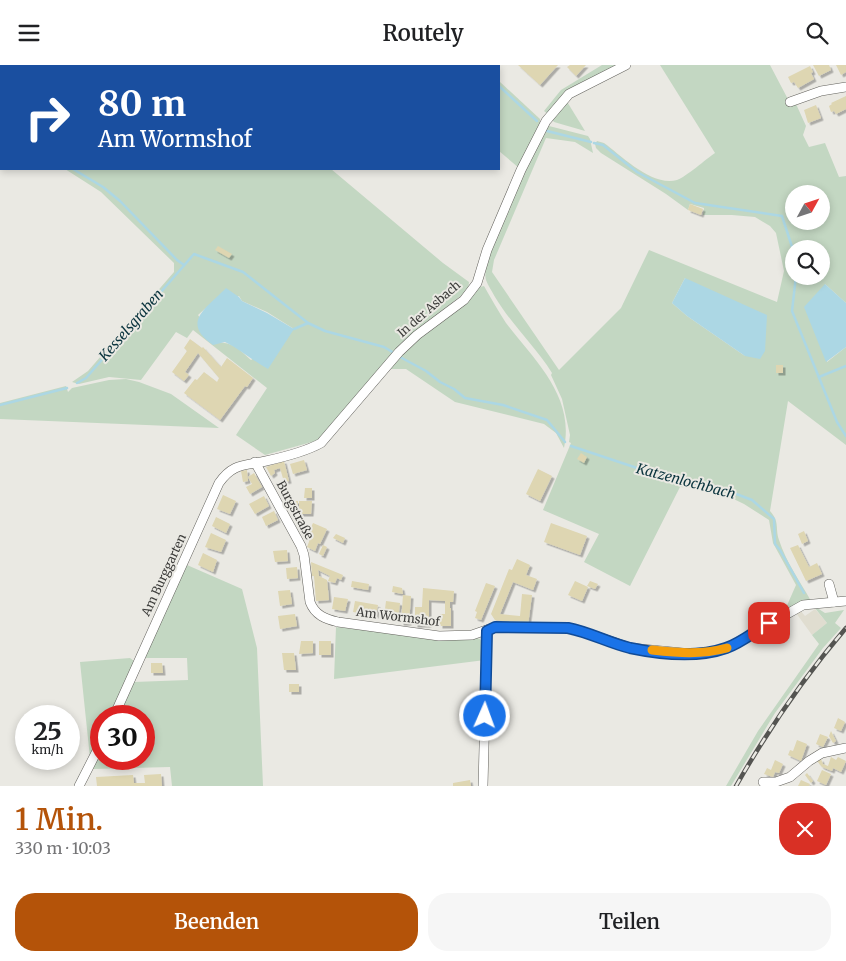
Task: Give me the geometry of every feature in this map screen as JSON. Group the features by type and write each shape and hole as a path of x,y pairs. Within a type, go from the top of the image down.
{"street":[{"name":"In der Asbach","path":"255,462 311,448 321,443 399,352 417,335 464,299 477,283 487,250 521,170 546,121 569,94 626,65"},
{"path":"790,102 821,91 846,87"},
{"name":"Burgstraße","path":"255,462 301,546 312,608 316,613 330,620"},
{"name":"Am Burggarten","path":"119,705 219,483 233,469 245,463 255,462"},
{"path":"829,584 834,601"},
{"name":"Am Wormshof","path":"330,620 439,636 472,635 495,627 568,628 631,648 694,654 727,648 802,605 846,601"},
{"path":"483,786 487,631"},
{"path":"763,783 790,777 822,753 846,748"},
{"path":"79,786 90,764"}],"shaded area":[{"path":"815,609 827,623 812,635 796,613 800,610 805,616"}],"green space":[{"path":"602,65 618,65 548,114 544,111 561,90"},
{"path":"660,65 770,65 791,105 796,104 806,126 803,135 809,147 825,143 839,177 846,176 846,303 826,285 830,285 830,240 785,240 785,285 825,285 827,362 846,347 846,445 788,401 770,511 775,518 779,540 785,556 811,601 785,610 796,585 773,543 769,520 744,504 715,490 680,487 630,586 584,562 599,534 543,510 571,443 569,442 570,435 562,399 551,375 552,373 501,307 486,280 486,268 498,229 545,128 549,126 588,136 593,153 575,142 546,138 494,260 492,272 559,370 621,308 649,250 777,302 784,271 776,233 770,226 755,217 703,215 704,208 690,204 688,210 601,153 595,144 597,141 604,143 638,169 658,179 667,181 677,180 691,172 715,153","holes":["685,278 745,356 687,316 672,303"]},
{"path":"500,82 540,119 540,126 519,168 500,152"},
{"path":"566,100 585,131 554,122 552,119"},
{"path":"67,170 332,170 443,263 469,282 468,290 404,341 319,440 265,455 236,435 267,388 193,330 187,338 176,332 141,380 109,377 79,384 72,382 88,371 174,272 174,263 101,192","holes":["239,296 242,301 267,312 294,329 251,360 232,345 219,343 198,315 208,306"]},
{"path":"484,286 506,323 540,365 558,395 564,412 566,429 564,448 556,433 544,424 455,402 406,369 387,369 411,344 471,297 480,287"},
{"path":"126,379 171,394 219,428 0,419 0,403 66,386 68,392 72,388 109,380"},
{"path":"187,565 242,589 257,648 263,786 172,786 170,767 155,767 155,705 123,705 134,682 188,680 187,658 144,658"},
{"path":"814,606 825,613 844,610 835,623 841,628 823,648 775,713 731,786 726,786 758,731 819,644 812,635 827,623"},
{"path":"336,627 435,638 473,637 480,639 484,645 485,660 334,679"},
{"path":"130,658 134,661 115,705 90,705 90,758 80,662"}],"water":[{"path":"685,278 767,315 765,351 760,359 745,356 687,316 672,303"},
{"path":"824,285 846,303 846,347 826,362 804,307"},
{"path":"226,288 242,301 294,329 268,369 225,342 213,345 203,337 198,329 200,315"}],"building":[{"path":"518,65 558,65 540,85"},
{"path":"570,65 586,65 576,76 567,67"},
{"path":"813,65 829,65 831,70 819,76"},
{"path":"836,65 846,65 846,72 841,75"},
{"path":"810,66 814,79 798,88 794,82 791,83 788,77"},
{"path":"846,96 846,109 836,114 834,111 831,112 829,106 831,103"},
{"path":"816,105 821,118 808,123 804,110"},
{"path":"690,204 703,209 701,215 688,210"},
{"path":"218,246 232,254 229,258 215,250"},
{"path":"190,339 203,347 221,367 227,358 253,378 220,420 184,393 195,379 197,380 204,372 217,382 219,378 198,353 185,372 189,375 184,381 172,372 187,351 184,348"},
{"path":"776,365 783,365 783,373 776,373"},
{"path":"581,453 587,457 584,463 577,459"},
{"path":"304,460 307,470 293,474 290,464"},
{"path":"284,461 289,481 284,482 280,468 274,470 275,473 271,476 266,467"},
{"path":"538,469 552,476 540,501 526,494"},
{"path":"247,470 248,481 243,482 241,471"},
{"path":"254,473 262,487 250,494 246,487 252,484 248,477"},
{"path":"305,488 312,488 312,498 304,498"},
{"path":"223,495 236,501 230,514 217,509"},
{"path":"264,496 269,506 255,514 249,504"},
{"path":"287,501 298,501 299,508 299,501 312,501 311,514 299,514 299,517 294,517 294,507 287,507"},
{"path":"274,511 278,520 266,526 262,517"},
{"path":"216,517 230,524 226,533 212,526"},
{"path":"313,523 327,529 315,551 307,547 310,539 306,538"},
{"path":"551,523 587,536 580,555 544,542"},
{"path":"804,531 808,541 802,544 798,534"},
{"path":"211,533 226,540 221,552 205,547"},
{"path":"336,534 345,538 343,543 333,538"},
{"path":"323,545 327,547 323,556 319,554"},
{"path":"798,545 809,567 817,563 822,574 806,581 790,548"},
{"path":"287,550 288,561 275,562 273,551"},
{"path":"203,553 217,560 213,572 198,565"},
{"path":"517,559 530,565 526,575 537,579 533,590 513,582 500,614 520,616 522,594 532,595 528,625 495,620 491,614 509,569 512,570"},
{"path":"311,562 343,575 341,580 337,578 335,583 328,581 330,576 318,570 319,576 327,580 329,600 316,601"},
{"path":"297,567 298,578 287,579 286,568"},
{"path":"352,581 369,584 368,590 351,587"},
{"path":"575,581 588,587 582,601 568,595"},
{"path":"590,581 598,584 595,589 587,586"},
{"path":"486,583 495,586 481,620 475,618 477,612 475,611"},
{"path":"393,586 402,588 403,594 392,592"},
{"path":"423,588 454,591 453,602 450,602 451,626 440,626 440,614 445,614 445,601 429,600 429,625 415,625 415,607 422,607"},
{"path":"290,590 292,604 280,606 278,591"},
{"path":"403,595 411,596 409,623 401,623"},
{"path":"334,597 348,599 345,611 332,609"},
{"path":"355,601 378,605 376,616 353,612"},
{"path":"386,601 400,603 398,620 384,617"},
{"path":"295,614 297,626 280,629 278,616"},
{"path":"301,641 313,641 313,653 299,654"},
{"path":"319,641 331,641 331,655 319,655"},
{"path":"282,653 294,653 296,670 284,670"},
{"path":"151,663 162,663 163,673 151,673"},
{"path":"289,684 299,684 299,692 289,692"},
{"path":"838,718 845,722 841,731 834,728"},
{"path":"831,731 836,741 833,743 829,736"},
{"path":"820,734 828,737 823,747 816,744"},
{"path":"797,740 807,744 801,761 788,755 790,750 793,751"},
{"path":"831,757 836,760 838,757 846,761 841,772 833,768 832,771 822,767 817,761 821,759 823,764 828,766"},
{"path":"775,760 783,764 779,773 775,772 773,777 764,774 767,768 771,770"},
{"path":"822,770 831,774 826,785 817,781"},
{"path":"807,773 813,781 811,783 805,775"},
{"path":"161,774 162,786 97,786 96,777 133,775 134,783 145,783 144,775"},
{"path":"470,780 471,786 453,786 453,783"},
{"path":"801,780 810,784 809,786 798,786"}],"waterway":[{"path":"500,87 537,121"},
{"path":"547,131 591,142"},
{"path":"594,143 603,145 637,172 695,203 782,216 790,240"},
{"name":"Katzenlochbach","path":"75,170 103,187 120,201 184,265"},
{"name":"Katzenlochbach","path":"77,383 86,378 194,254 243,272 308,323 325,331 384,347 394,353"},
{"path":"795,285 792,311 837,422 846,436"},
{"path":"294,329 308,323"},
{"name":"Katzenlochbach","path":"400,357 426,371 465,398 503,405 547,420 565,442"},
{"path":"819,377 846,366"},
{"name":"Kesselsgraben","path":"0,405 67,388"},
{"name":"Katzenlochbach","path":"571,446 676,481 718,487 752,500 774,519 775,544 804,593"}],"railway":[{"path":"736,786 787,704 846,628"}],"slow traffic":[{"path":"652,650 694,654 727,648"}],"route":[{"path":"485,716 487,631 495,627 568,628 631,648 694,654 727,648 769,623"}]}
